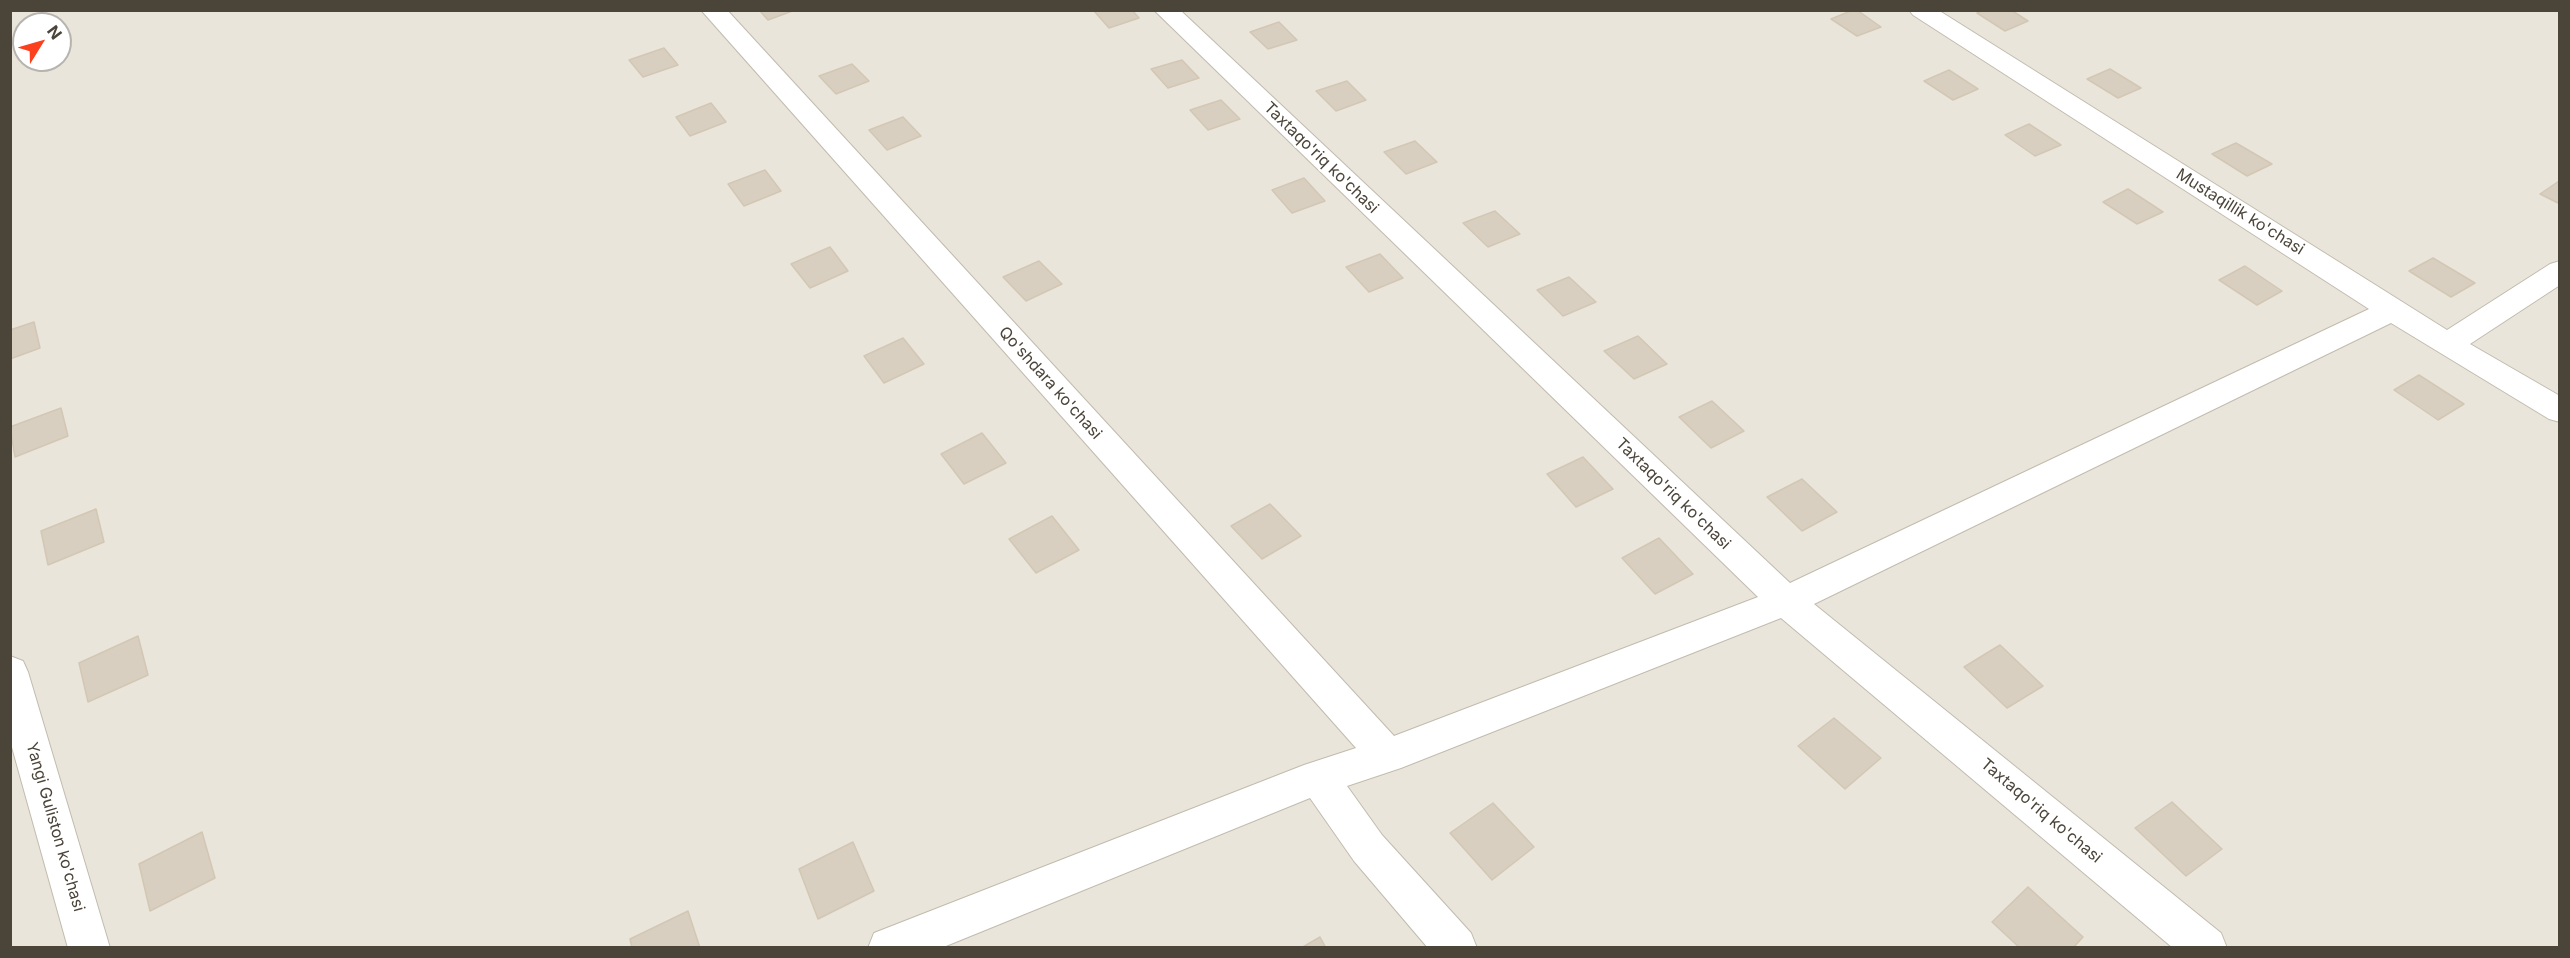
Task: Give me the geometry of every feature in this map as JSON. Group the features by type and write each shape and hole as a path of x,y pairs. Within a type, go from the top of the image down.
{"street":[{"name":"Qo'shdara ko'chasi","path":"713,10 1387,756"},
{"name":"Taxtaqo'riq ko'chasi","path":"1167,10 1786,601 2206,948"},
{"name":"Mustaqillik ko'chasi","path":"1921,10 2447,344 2559,411"},
{"path":"2447,344 2559,271"},
{"path":"889,948 1318,777 1387,756 1786,601 2394,309"},
{"name":"Yangi Guliston ko'chasi","path":"10,672 89,948"},
{"path":"1318,777 1368,848 1456,948"}],"shaded area":[{"path":"11,11 2559,11 2559,947 11,947"}],"building":[{"path":"759,10 795,10 768,20"},
{"path":"1132,10 1139,18 1109,28 1094,11"},
{"path":"1857,10 1881,27 1857,36 1831,19"},
{"path":"1984,10 2011,10 2028,21 2005,31 1977,13"},
{"path":"1279,22 1297,40 1268,49 1250,32"},
{"path":"664,48 678,65 643,77 629,60"},
{"path":"1182,60 1199,78 1168,88 1151,69"},
{"path":"852,64 869,81 836,94 819,76"},
{"path":"2110,69 2141,88 2118,98 2087,79"},
{"path":"1949,70 1978,89 1953,100 1924,81"},
{"path":"1347,81 1366,100 1336,111 1316,91"},
{"path":"1221,100 1240,119 1208,130 1190,110"},
{"path":"711,103 726,122 690,136 676,117"},
{"path":"903,117 921,136 887,150 869,130"},
{"path":"2029,124 2061,145 2035,156 2005,135"},
{"path":"1415,141 1437,162 1406,174 1384,152"},
{"path":"2236,143 2272,164 2247,176 2212,154"},
{"path":"765,170 781,191 744,206 728,184"},
{"path":"1304,178 1325,201 1292,213 1272,190"},
{"path":"2559,181 2560,204 2540,194"},
{"path":"2128,189 2163,212 2137,224 2103,202"},
{"path":"1495,211 1520,234 1488,247 1463,223"},
{"path":"830,247 848,271 810,288 791,264"},
{"path":"1380,254 1403,278 1369,292 1346,267"},
{"path":"2433,258 2475,283 2451,297 2409,271"},
{"path":"1039,261 1062,284 1026,301 1003,277"},
{"path":"2245,266 2282,291 2257,305 2219,280"},
{"path":"1569,277 1596,302 1563,316 1537,290"},
{"path":"34,322 40,348 10,359 10,330"},
{"path":"1638,336 1667,364 1634,379 1604,351"},
{"path":"903,338 924,364 884,383 864,356"},
{"path":"2419,375 2464,404 2438,420 2394,390"},
{"path":"1712,401 1744,431 1711,448 1679,417"},
{"path":"61,408 68,436 15,457 10,427"},
{"path":"982,433 1006,463 964,484 941,454"},
{"path":"1583,457 1613,489 1576,507 1547,474"},
{"path":"1802,479 1837,512 1802,531 1767,497"},
{"path":"1270,504 1301,536 1262,559 1231,526"},
{"path":"96,509 104,542 48,565 41,531"},
{"path":"1052,516 1079,550 1036,573 1009,539"},
{"path":"1659,538 1693,574 1655,594 1622,558"},
{"path":"138,636 148,675 88,702 79,663"},
{"path":"2000,645 2043,686 2007,708 1964,667"},
{"path":"1834,718 1881,758 1845,789 1798,746"},
{"path":"2172,802 2222,849 2186,876 2135,828"},
{"path":"1493,803 1534,847 1492,880 1450,833"},
{"path":"202,832 215,878 150,911 139,864"},
{"path":"853,842 874,891 818,919 799,869"},
{"path":"2028,887 2083,937 2073,948 2020,948 1992,922"},
{"path":"688,911 700,948 632,948 630,939"},
{"path":"1320,937 1326,948 1301,948"}]}
